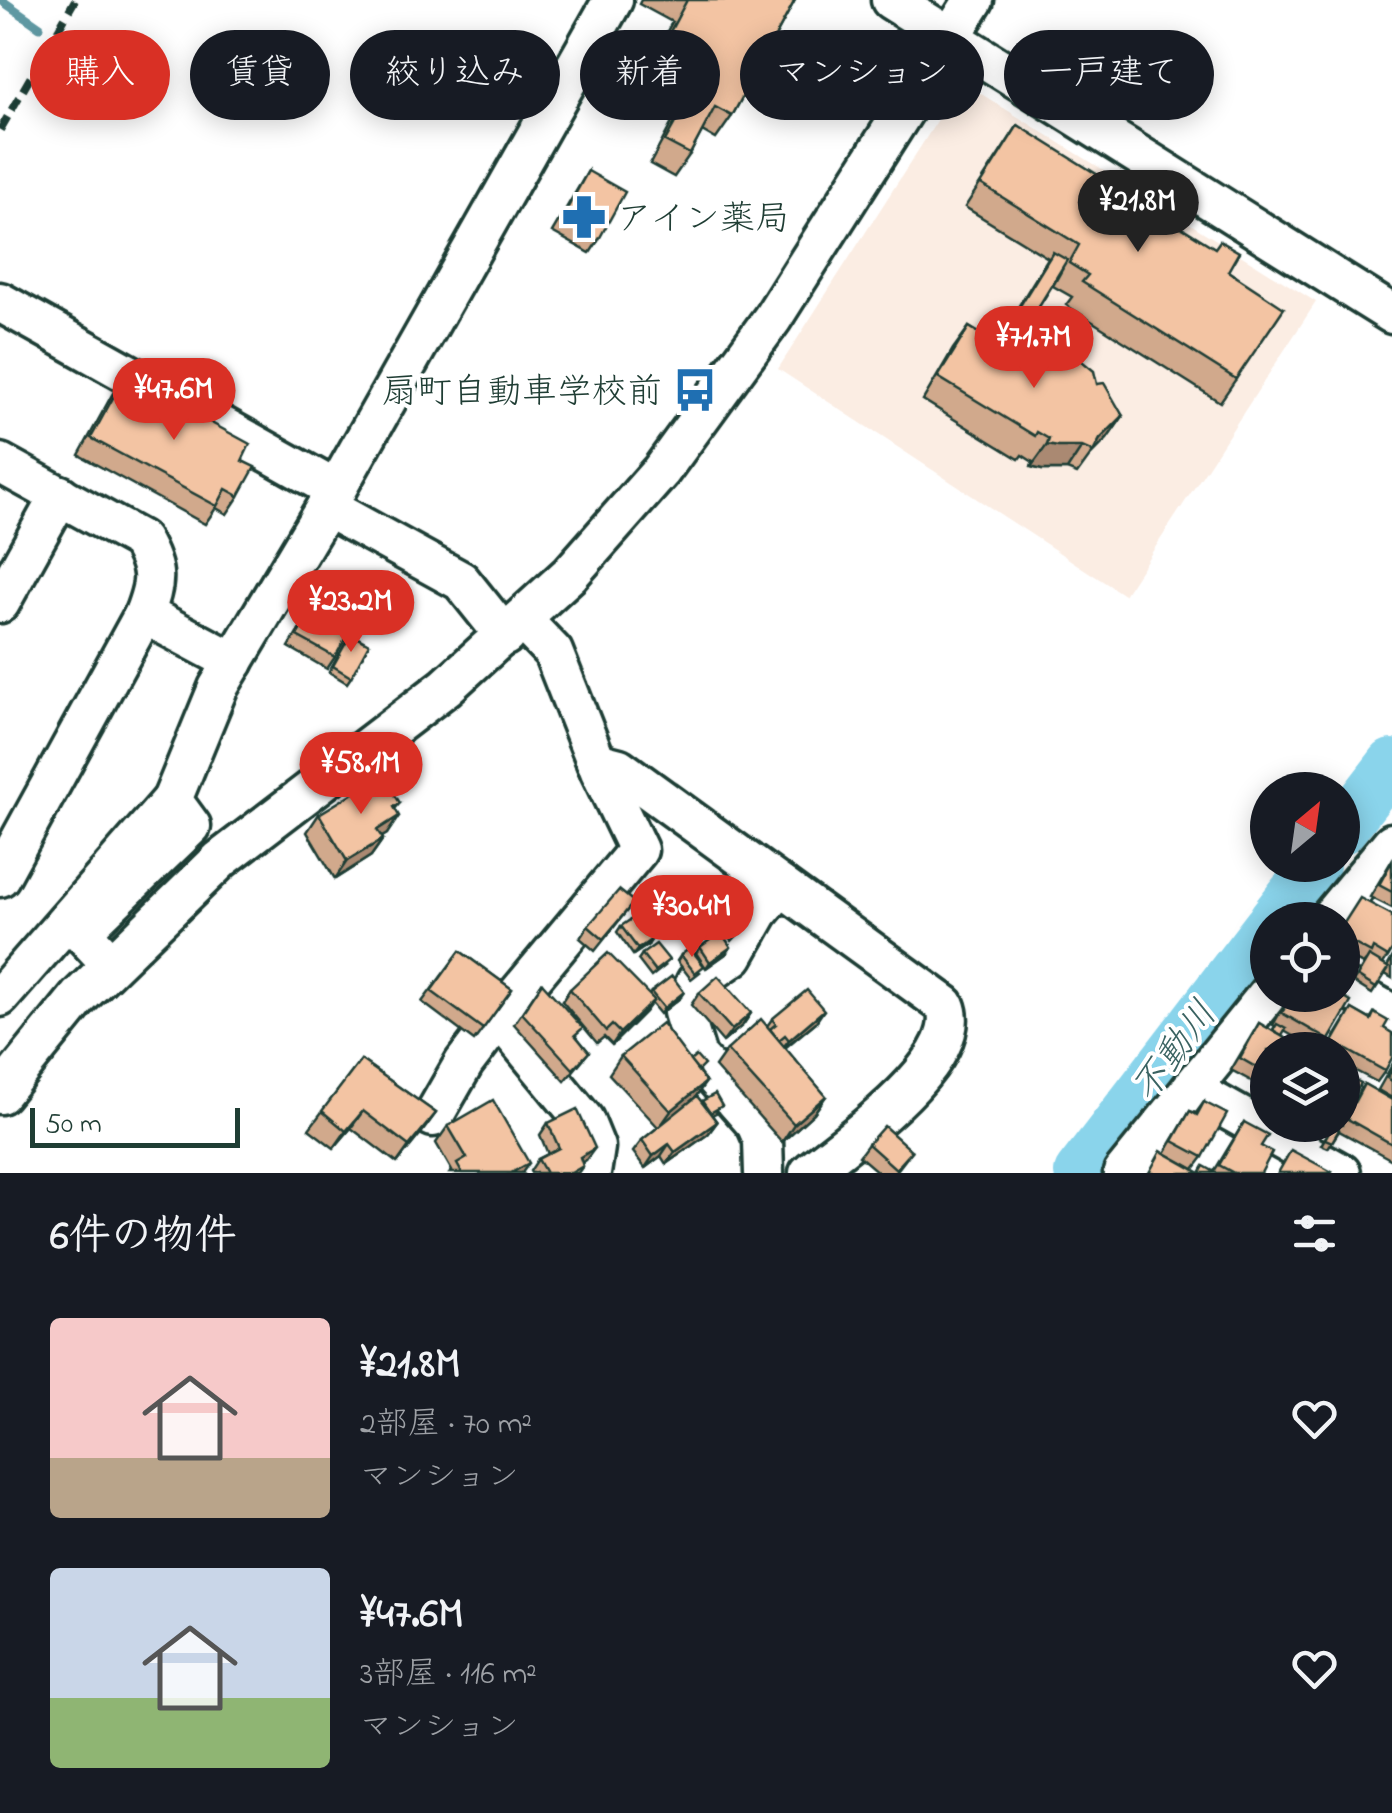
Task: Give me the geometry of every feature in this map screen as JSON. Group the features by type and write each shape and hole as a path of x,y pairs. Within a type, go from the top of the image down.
{"street":[{"path":"0,997 172,800 212,702 234,662 331,499 613,0"},
{"path":"891,0 942,30"},
{"path":"956,30 974,0"},
{"path":"984,56 1392,314"},
{"path":"0,1094 111,964 222,859 392,730 513,628 570,574 698,423 772,319 899,120"},
{"path":"0,302 461,581 513,628 553,652 596,762 638,850 464,1063 433,1117"},
{"path":"0,462 140,540 153,562 154,587 144,614 9,837 0,877"},
{"path":"0,603 60,495"},
{"path":"144,614 234,662"},
{"path":"596,762 619,768 945,1005 949,1014 931,1062 913,1085 890,1109 809,1173"},
{"path":"111,964 81,932 191,826 172,800"},
{"path":"1343,902 1392,844"},
{"path":"764,1173 763,1140 756,1124 697,1057 683,1012 696,982 734,956 759,912 781,886"},
{"path":"1360,996 1392,1014"},
{"path":"1123,1173 1253,1012"},
{"path":"499,1018 584,1120 595,1147 591,1173"},
{"path":"1191,1089 1341,1173"}],"shaded area":[{"path":"984,96 1004,108 1004,120 1023,120 1316,302 1124,595 778,369 938,120 984,120"}],"building":[{"path":"687,0 795,0 779,30 740,30 740,101 732,116 720,110 720,30 671,30"},
{"path":"677,120 708,120 690,154 665,141"},
{"path":"1018,125 1122,190 1115,201 1146,220 1158,202 1174,214 1170,220 1215,248 1220,241 1239,252 1228,271 1284,308 1236,379 1082,282 1088,275 1069,263 1079,245 981,184"},
{"path":"588,171 625,192 598,241 561,220"},
{"path":"1053,252 1067,260 1011,352 997,343"},
{"path":"969,327 1014,354 1023,340 1059,362 1072,358 1082,361 1094,371 1097,384 1104,383 1123,416 1093,452 1082,447 1047,445 1049,439 1037,432 1035,436 938,377"},
{"path":"125,376 250,444 242,461 255,467 239,496 226,489 217,506 91,438"},
{"path":"314,605 352,627 335,657 297,636"},
{"path":"351,634 369,644 351,677 333,666"},
{"path":"383,775 400,803 394,807 399,816 377,830 383,839 347,861 319,814"},
{"path":"1392,861 1392,892 1379,885"},
{"path":"619,890 634,902 603,939 588,926"},
{"path":"1360,898 1392,915 1392,950 1388,957 1373,948 1371,953 1360,947"},
{"path":"734,915 745,927 736,935 726,923"},
{"path":"636,916 652,939 638,949 621,926"},
{"path":"721,932 731,947 710,962 700,947"},
{"path":"656,944 669,960 655,971 642,954"},
{"path":"690,948 704,966 695,973 681,955"},
{"path":"460,951 512,989 483,1029 431,991"},
{"path":"608,953 654,1000 620,1033 612,1025 606,1031 570,989"},
{"path":"1369,956 1389,968 1376,988 1360,978"},
{"path":"672,976 684,992 664,1008 651,992"},
{"path":"718,976 751,1013 732,1030 699,993"},
{"path":"542,983 583,1028 575,1035 589,1052 573,1069 522,1013"},
{"path":"807,990 824,1010 789,1040 785,1035 779,1040 770,1029 776,1024 772,1019"},
{"path":"1345,1012 1334,1032 1315,1032 1282,1013"},
{"path":"1350,1012 1371,1020 1374,1013 1388,1021 1384,1028 1392,1033 1392,1058 1385,1071 1360,1057 1360,1032 1339,1032"},
{"path":"761,1019 826,1096 794,1124 727,1050"},
{"path":"662,1023 706,1082 671,1111 621,1056"},
{"path":"1259,1023 1275,1032 1254,1032"},
{"path":"1277,1024 1286,1029 1284,1032 1273,1031"},
{"path":"1250,1040 1250,1064 1240,1058"},
{"path":"696,1056 704,1065 698,1071 690,1061"},
{"path":"361,1060 436,1113 409,1146 363,1111 346,1131 322,1111"},
{"path":"1364,1084 1392,1100 1392,1144 1360,1126 1360,1092"},
{"path":"715,1094 722,1106 710,1113 702,1101"},
{"path":"697,1096 717,1122 675,1152 669,1144 653,1156 642,1140"},
{"path":"493,1100 529,1163 511,1173 462,1173 457,1164 467,1158 448,1126"},
{"path":"1204,1102 1227,1114 1203,1157 1173,1141 1190,1111 1197,1115"},
{"path":"577,1109 595,1148 580,1157 583,1166 571,1173 546,1173 538,1159 559,1148 548,1123"},
{"path":"1244,1122 1250,1125 1250,1142 1264,1142 1261,1146 1272,1152 1261,1173 1234,1173 1219,1165"},
{"path":"884,1126 912,1151 896,1169 868,1144"},
{"path":"1291,1150 1332,1172 1278,1173"},
{"path":"1161,1151 1200,1173 1149,1173"}],"waterway":[{"path":"1,0 40,27"},
{"name":"不動川","path":"1360,806 1392,764"},
{"name":"不動川","path":"1287,902 1302,882"},
{"name":"不動川","path":"1079,1173 1250,950"}],"railway":[{"path":"0,130 75,0"}],"place":[{"name":"アイン薬局","path":"584,217"},
{"name":"扇町自動車学校前","path":"695,390"}]}
